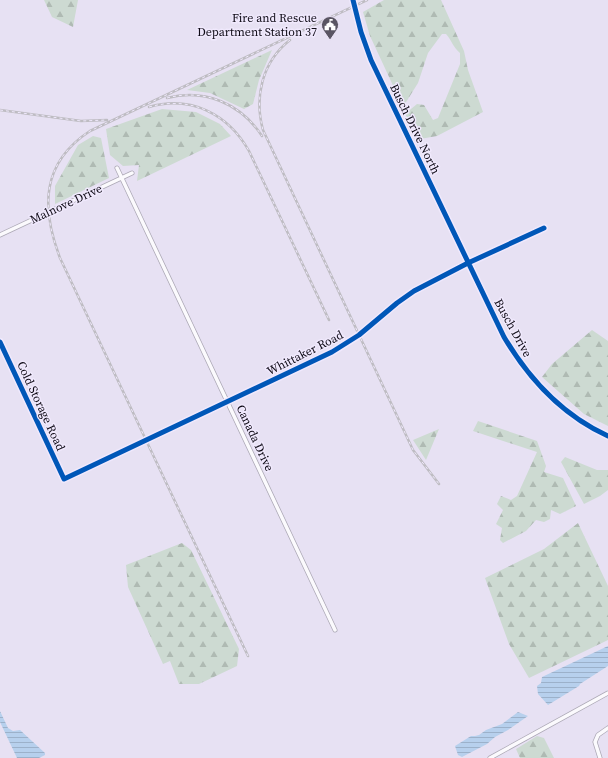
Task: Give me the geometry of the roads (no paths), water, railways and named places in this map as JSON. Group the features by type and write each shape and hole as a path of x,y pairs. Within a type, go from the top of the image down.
{"street":[{"name":"Busch Drive North","path":"353,0 359,26 371,60 468,263"},
{"name":"Canada Drive","path":"117,168 335,630"},
{"name":"Malnove Drive","path":"0,235 132,174"},
{"name":"Whittaker Road","path":"64,479 345,345 414,291 468,263 544,228"},
{"name":"Busch Drive","path":"468,263 504,337 523,366 544,390 560,404 589,426 608,436"},
{"name":"Cold Storage Road","path":"0,342 64,479"},
{"path":"490,758 608,693"},
{"path":"600,758 595,742 598,734 608,728"}],"water":[{"path":"608,646 608,666 579,686 548,705 538,694 537,686 541,683 542,677"},
{"path":"0,711 8,728 13,731 20,730 45,753 45,755 39,758 17,758 0,722"},
{"path":"518,712 528,716 495,737 487,744 462,757 458,755 455,746 471,736 479,735 486,730 502,724"}],"railway":[{"path":"248,656 60,258 50,222 48,204 50,188 54,172 62,157 74,144 90,131 367,0"},
{"path":"290,40 280,49 273,59 267,69 263,81 259,105 263,130 413,450 439,484"},
{"path":"167,98 181,95 195,95 221,101 244,115 262,136"},
{"path":"149,107 164,104 194,106 219,118 240,138 249,151 329,320"},
{"path":"0,110 81,121 107,120"}],"place":[{"name":"Fire and Rescue Department Station 37","path":"330,40"}]}
